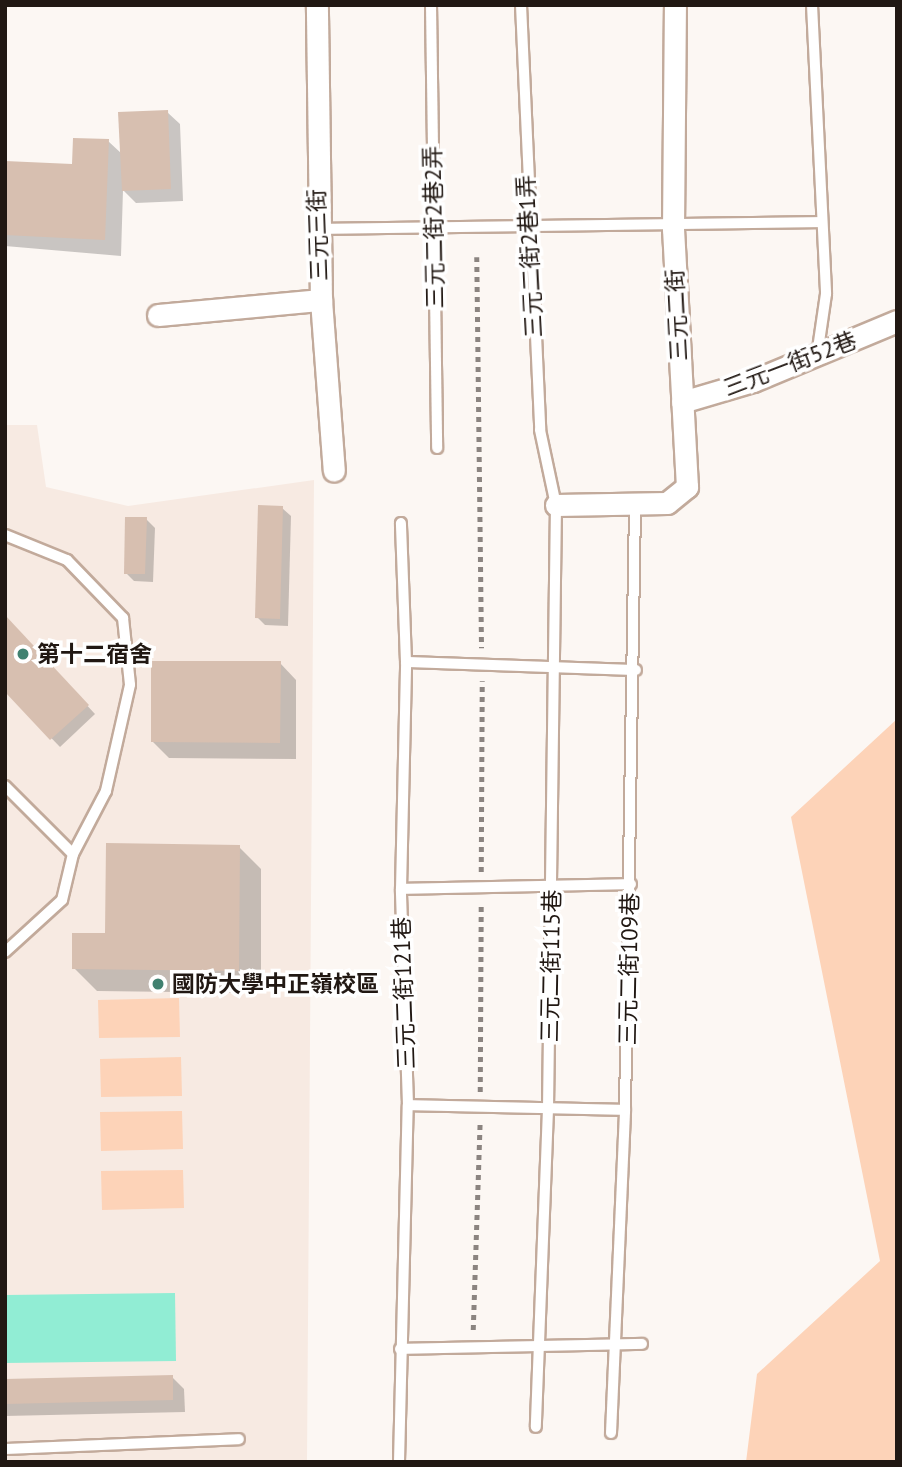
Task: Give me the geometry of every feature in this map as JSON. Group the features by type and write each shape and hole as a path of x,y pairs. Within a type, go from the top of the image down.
{"street":[{"name":"三元三街","path":"158,316 321,300 316,229 317,5"},
{"name":"三元二街","path":"556,505 667,503 687,487 673,229 675,5"},
{"path":"321,300 334,471"},
{"name":"三元一街52巷","path":"682,402 817,356 897,321"}],"lane":[{"name":"三元二街2巷2弄","path":"431,5 437,448"},
{"name":"三元二街2巷1弄","path":"521,5 527,225 540,430 556,505"},
{"path":"812,5 826,294 817,356"},
{"path":"316,229 434,231 527,225 673,229 821,222"},
{"name":"三元二街115巷","path":"536,1427 548,1109 558,667 556,505"},
{"name":"三元二街109巷","path":"611,1433 625,1110 631,884 636,670 635,505"},
{"name":"三元二街121巷","path":"399,1462 408,1105 401,889 406,662 401,523"},
{"path":"5,535 67,560 123,618 130,685 106,791 73,854 62,900 5,952"},
{"path":"406,662 636,670"},
{"path":"5,786 73,854"},
{"path":"401,889 553,888 631,884"},
{"path":"408,1105 625,1110"},
{"path":"400,1349 642,1344"},
{"path":"5,1449 239,1439"}],"path":[{"path":"473,1348 480,1107 482,665 477,257"}],"shaded area":[{"name":"國防大學中正嶺校區","path":"5,425 37,425 46,487 128,506 314,480 307,1462 5,1462"},
{"path":"897,719 897,1462 746,1462 757,1374 880,1261 791,817"},
{"path":"179,998 180,1037 99,1038 98,1000"},
{"path":"181,1057 182,1096 101,1097 100,1059"},
{"path":"182,1111 183,1149 101,1151 100,1112"},
{"path":"183,1170 184,1208 102,1210 101,1171"},
{"path":"175,1293 176,1361 5,1363 5,1295"}],"building":[{"path":"168,110 171,189 122,191 118,112"},
{"path":"73,138 109,139 105,240 5,235 5,161 72,164"},
{"path":"258,505 283,506 280,619 255,618"},
{"path":"125,517 147,517 145,574 124,574"},
{"name":"第十二宿舍","path":"5,615 89,705 50,740 5,692"},
{"path":"151,661 281,661 280,743 151,742"},
{"path":"106,843 240,845 239,971 72,969 72,933 105,933"},
{"path":"173,1375 173,1400 5,1404 5,1379"}],"place":[{"name":"第十二宿舍","path":"23,654"},
{"name":"國防大學中正嶺校區","path":"158,984"}]}
